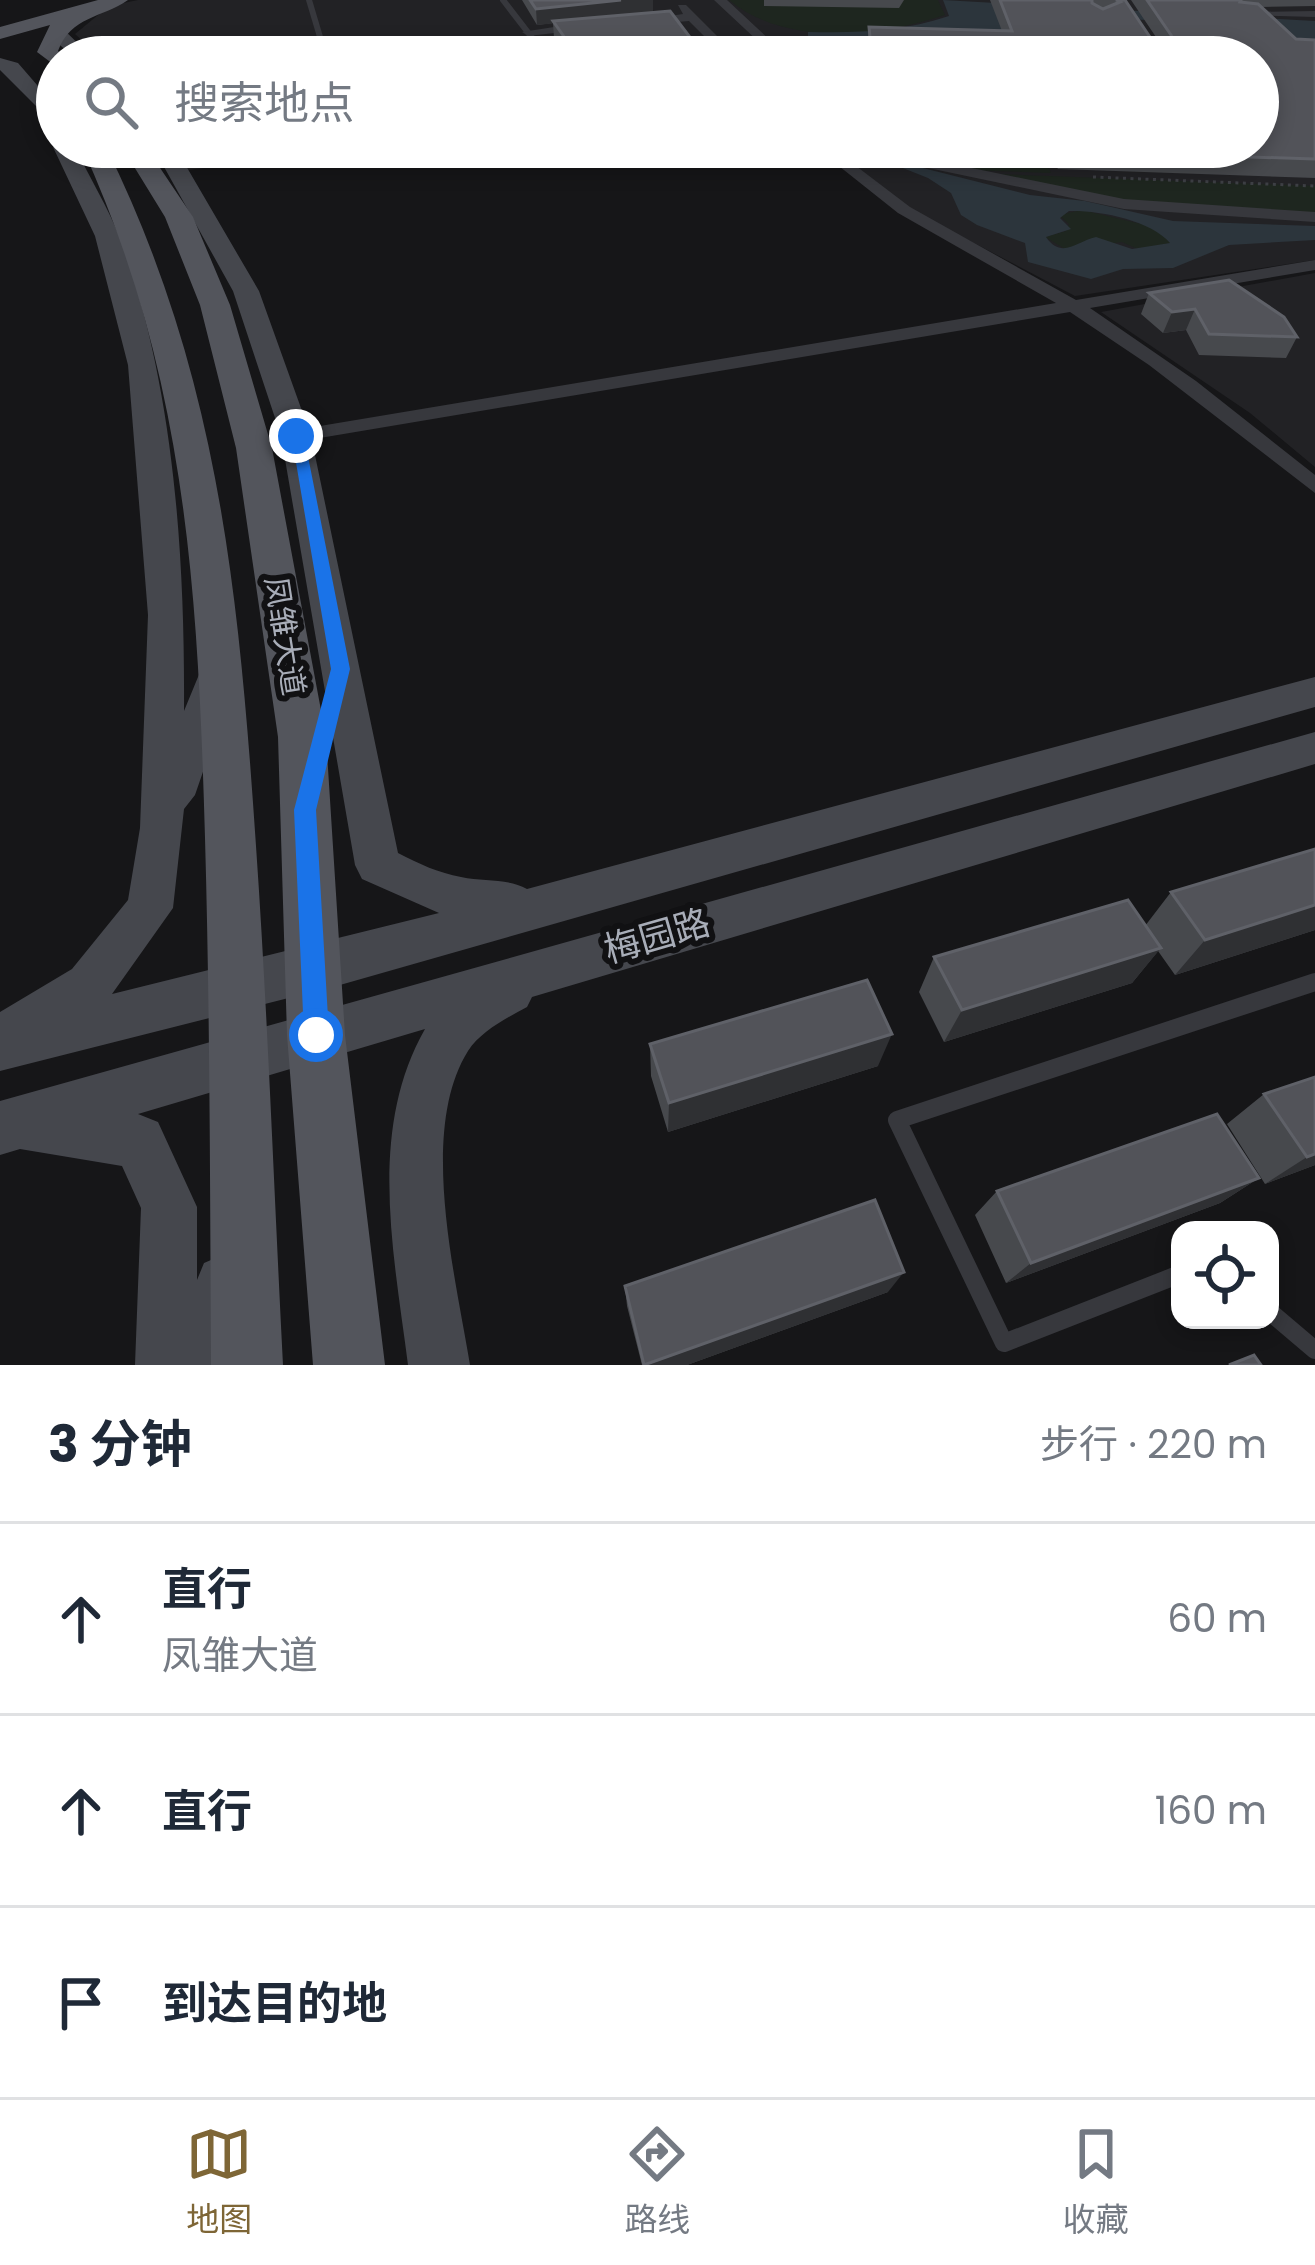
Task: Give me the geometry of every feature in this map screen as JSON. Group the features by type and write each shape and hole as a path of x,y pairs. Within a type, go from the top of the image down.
{"main road":[{"path":"7,29 119,0"},
{"path":"55,36 55,31 89,5"},
{"path":"7,29 36,47"},
{"path":"0,61 36,60"},
{"name":"凤雏大道","path":"106,168 133,223 166,315 196,438 221,664 247,1365"},
{"name":"凤雏大道","path":"120,168 179,217 215,305 254,448 302,737 316,1035 349,1365"}],"street":[{"path":"658,0 691,36"},
{"path":"675,0 712,36"},
{"path":"720,0 759,36"},
{"path":"1244,15 1315,14"},
{"path":"628,22 692,16"},
{"path":"528,32 599,25"},
{"path":"55,31 55,36"},
{"path":"0,61 36,97"},
{"path":"0,1043 89,985 150,908 162,828 166,615 142,365 107,236 98,168"},
{"path":"176,168 245,291 296,436 378,865 427,892 470,903 558,902"},
{"path":"844,168 956,242 1073,307 1227,414 1315,486"},
{"path":"948,168 1124,204 1315,217"},
{"path":"296,436 1315,265"},
{"path":"142,365 196,438"},
{"path":"162,828 221,664"},
{"path":"305,810 340,669"},
{"name":"梅园路","path":"0,1043 313,969 1315,692"},
{"name":"梅园路","path":"2,1128 1315,748"},
{"path":"434,1354 417,1116 431,1066 453,1029 502,994 569,961"},
{"path":"2,1128 139,1142 169,1207 166,1365"},
{"path":"202,1365 242,1221"}],"lane":[{"path":"309,0 320,36"},
{"path":"502,0 531,36"},
{"path":"1171,1278 1004,1343 897,1120 1315,982"},
{"path":"1279,1320 1315,1350 1305,1365"}],"path":[{"path":"1086,177 1315,186"}],"shaded area":[{"path":"138,0 1315,0 1315,260 1075,296 892,200 857,168 1279,168 1279,36 75,34 109,6"},
{"path":"729,0 938,0 945,15 891,29 805,31 752,15"},
{"path":"943,0 1315,21 1315,57 1279,49 1279,36 1221,36 1149,20 1116,19 1049,36 808,36 808,32 879,30 949,16"},
{"path":"903,168 923,168 1030,195 1085,201 1173,221 1315,226 1315,240 1229,245 1173,268 1123,269 1091,279 1028,262 1025,243 961,215 951,193","holes":["1069,211 1109,215 1150,228 1170,243 1132,249 1096,237 1064,248 1046,237 1071,229 1060,218"]},
{"path":"958,168 1049,168 1051,173"},
{"path":"968,173 1315,186 1315,217 1124,204"},
{"path":"1082,210 1158,228 1170,243 1140,250 1122,242 1065,249 1045,237 1066,231 1069,224 1059,215"},
{"path":"1315,273 1315,467 1250,413 1101,312"}],"building":[{"path":"530,0 621,0 536,9"},
{"path":"1000,0 1092,0 1103,9 1125,0 1149,36 870,36 869,27 1012,31"},
{"path":"1147,0 1258,4 1296,39 1315,40 1315,159 1279,158 1279,36 1172,36"},
{"path":"670,11 689,36 564,36 553,21"},
{"path":"1229,280 1284,317 1297,337 1209,334 1195,309 1172,312 1149,293"},
{"path":"1315,849 1315,905 1205,940 1171,892"},
{"path":"1128,900 1161,948 962,1010 934,957"},
{"path":"867,980 892,1034 669,1103 650,1044"},
{"path":"1315,1077 1315,1154 1307,1157 1264,1094"},
{"path":"1217,1114 1259,1178 1031,1263 997,1191"},
{"path":"875,1200 904,1272 644,1365 625,1286"},
{"path":"1254,1355 1261,1365 1229,1365"}],"route":[{"path":"296,436 340,669 305,810 316,1035"}]}
